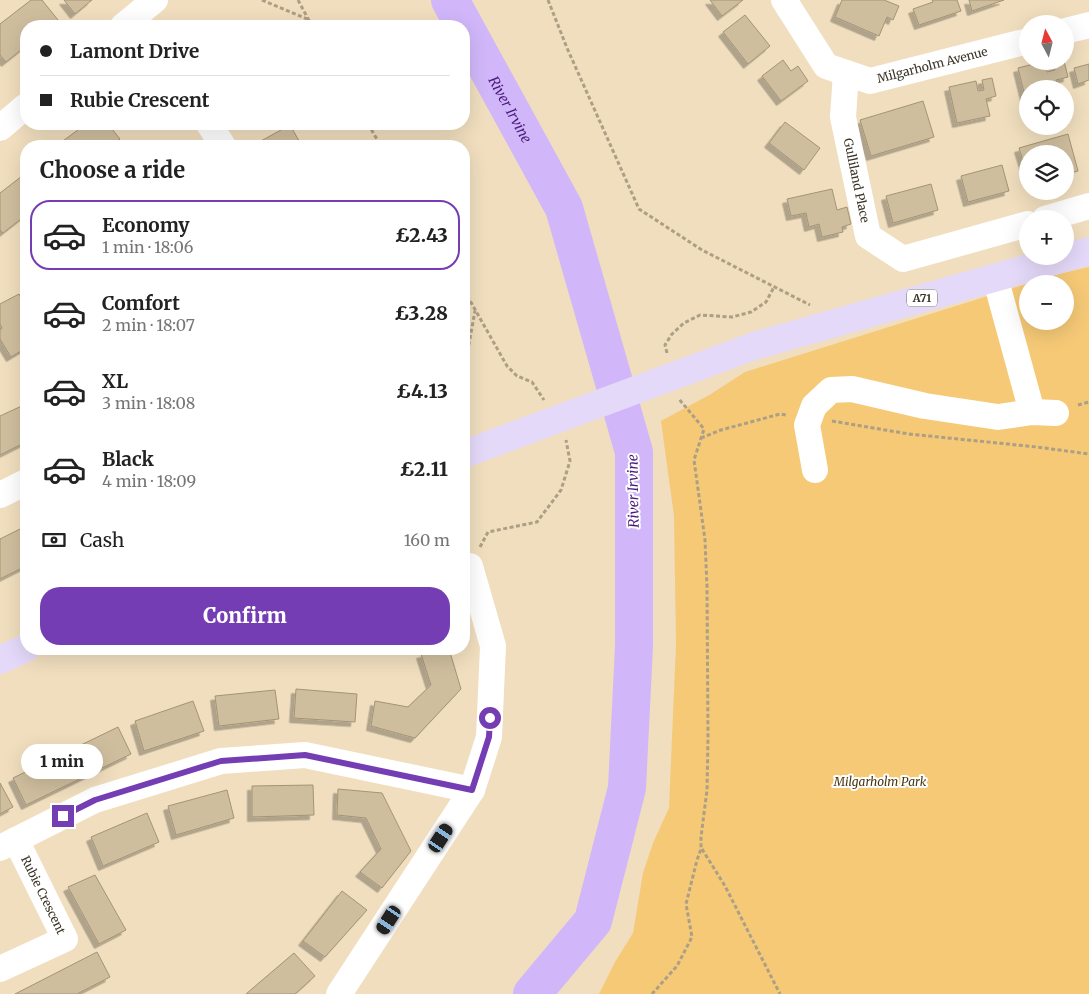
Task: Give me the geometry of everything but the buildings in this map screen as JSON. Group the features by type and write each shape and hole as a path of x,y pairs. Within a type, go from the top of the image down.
{"main road":[{"name":"A71","path":"470,452 526,431 680,364 754,346 1089,251"},
{"path":"0,660 20,651"}],"street":[{"name":"Milgarholm Avenue","path":"784,0 826,66 870,81 1019,42"},
{"path":"1074,29 1089,25"},
{"name":"Gulliland Place","path":"846,73 843,117 868,236 902,259 1019,226"},
{"path":"0,128 20,111"},
{"path":"1074,211 1089,206"},
{"path":"815,470 807,425 814,406 831,390 852,389 925,406 998,417 1044,413 996,277"},
{"path":"0,495 20,485"},
{"path":"339,994 472,790 489,737 493,646 470,566"},
{"name":"Rubie Crescent","path":"0,969 65,939 8,844 95,800 221,761 305,755 472,790"}],"path":[{"path":"262,0 307,19"},
{"path":"298,0 307,19"},
{"path":"548,0 567,48 639,209 702,250 814,307"},
{"path":"680,364 666,345 672,334 684,323 700,315 732,317 751,312 766,302 774,286"},
{"path":"470,338 475,310"},
{"path":"677,394 680,403 704,429 694,460 705,540 709,684 706,790 701,837 702,849 725,886 780,994"},
{"path":"701,438 721,430 780,414 910,434 1089,454"},
{"path":"652,994 677,966 692,937 686,904 697,860 702,849"}],"green space":[{"name":"Milgarholm Park","path":"1089,267 1089,994 599,994 615,962 633,933 643,873 653,843 669,808 676,644 674,516 661,421 711,394 745,372 1019,286 1019,330 1074,330 1074,275 1055,275"}],"waterway":[{"name":"River Irvine","path":"450,0 461,20"},
{"name":"River Irvine","path":"470,36 564,208 634,452 634,646 627,788 593,921 532,994"}],"route":[{"path":"63,816 95,800 221,761 305,755 472,790 489,737 490,718"}]}
